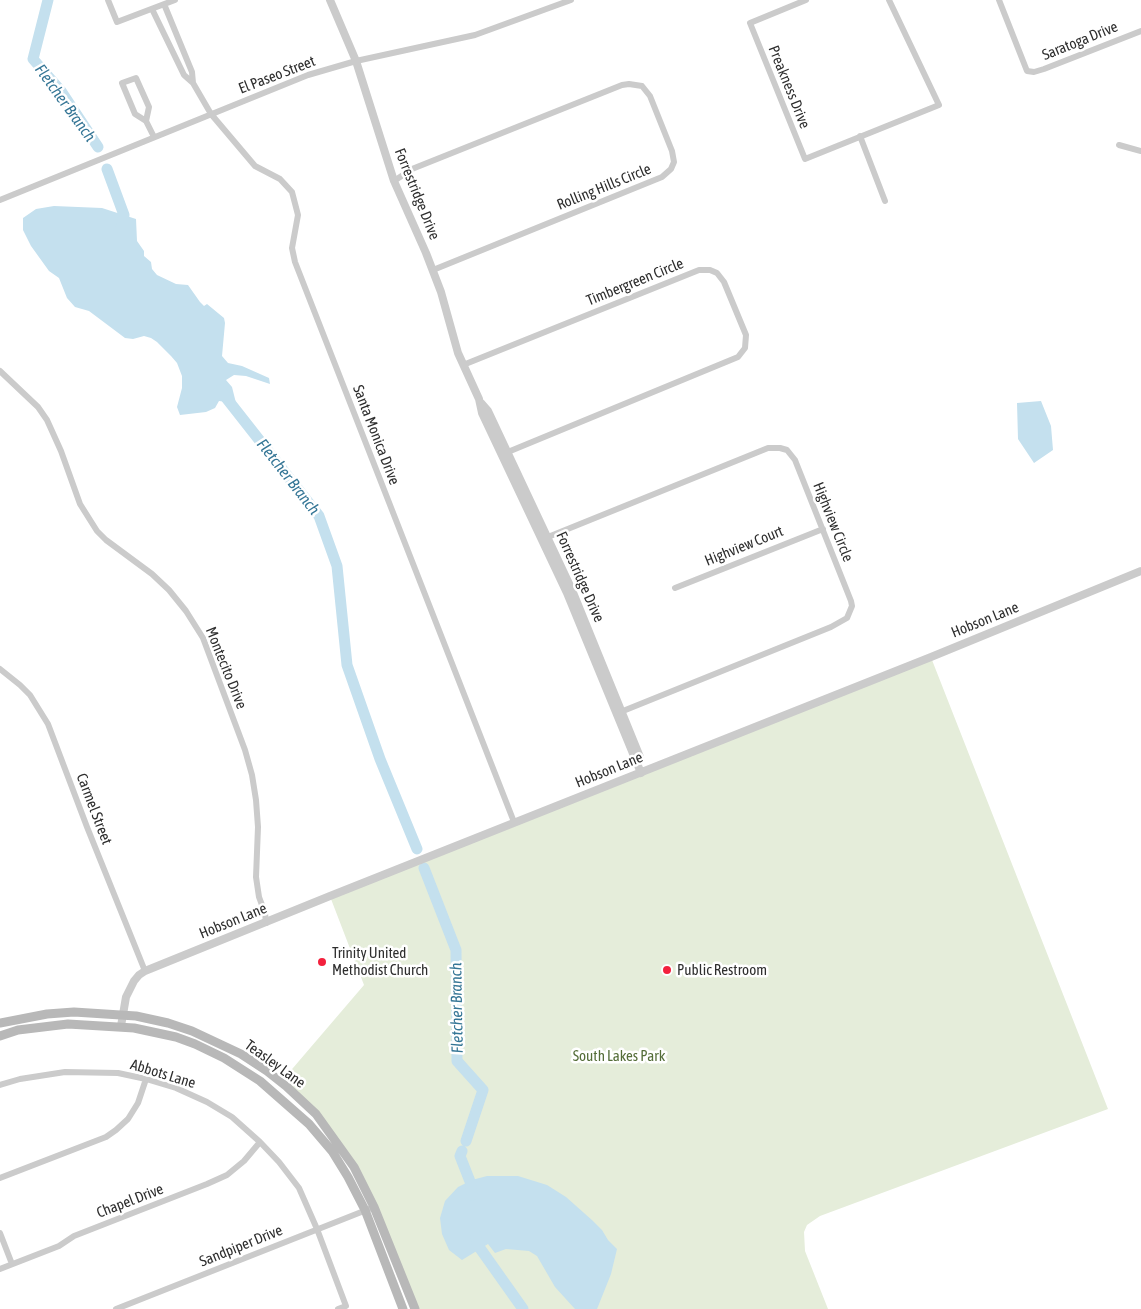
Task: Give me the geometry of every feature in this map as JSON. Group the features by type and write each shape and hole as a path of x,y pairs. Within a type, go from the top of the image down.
{"main road":[{"name":"Teasley Lane","path":"0,1024 47,1014 74,1012 122,1014 192,1031 241,1054 286,1086 316,1114 336,1140 367,1189 415,1309"},
{"name":"Teasley Lane","path":"0,1036 18,1030 51,1025 121,1026 154,1032 195,1044 224,1058 260,1081 277,1094 317,1133 348,1177 365,1210 404,1309"}],"street":[{"path":"108,0 117,22 175,0"},
{"name":"Forrestridge Drive","path":"330,0 356,61 394,181 433,270 463,365 479,399 488,411 505,453 545,539 582,612 643,772"},
{"name":"El Paseo Street","path":"0,200 308,75 356,61 475,35 571,0"},
{"name":"Preakness Drive","path":"806,0 750,23 805,159 860,136"},
{"path":"886,201 860,136 939,105 889,0"},
{"name":"Saratoga Drive","path":"999,0 1027,71 1034,72 1044,69 1141,30"},
{"name":"Santa Monica Drive","path":"164,4 192,72 193,83"},
{"name":"Santa Monica Drive","path":"152,9 184,75 193,83 211,114 256,166 280,179 292,192 298,215 292,248 295,262 514,822"},
{"path":"172,52 182,48"},
{"path":"146,121 149,108 136,78 122,83 135,114 146,121 154,137"},
{"name":"Rolling Hills Circle","path":"394,181 412,169 622,86 629,84 642,86 650,96 672,151 674,162 671,169 662,177 433,270"},
{"path":"1119,145 1141,151"},
{"name":"Timbergreen Circle","path":"463,365 699,270 710,270 717,273 724,282 746,336 746,348 738,358 505,453"},
{"name":"Montecito Drive","path":"0,371 38,407 47,420 61,450 80,504 96,531 152,574 169,590 186,611 203,638 245,750 252,775 258,827 256,877 266,922"},
{"name":"Highview Circle","path":"545,539 774,447 787,450 795,460 851,601 852,606 847,618 831,627 619,712"},
{"name":"Highview Court","path":"676,588 823,529"},
{"name":"Hobson Lane","path":"121,1026 126,997 134,981 145,971 1141,571"},
{"name":"Carmel Street","path":"0,669 30,695 48,724 145,971"},
{"name":"Abbots Lane","path":"0,1086 20,1079 64,1072 118,1074 146,1079 176,1088 207,1102 232,1117 279,1162 299,1188 317,1229 346,1306 338,1309"},
{"path":"0,1178 106,1137 128,1119 138,1103 146,1079"},
{"name":"Chapel Drive","path":"0,1269 59,1246 74,1236 207,1184 227,1174 244,1161 260,1142"},
{"name":"Sandpiper Drive","path":"116,1309 374,1207"},
{"path":"0,1233 12,1264"}],"green space":[{"name":"South Lakes Park","path":"932,660 1108,1109 820,1216 807,1225 804,1232 805,1251 828,1309 416,1309 374,1207 316,1114 281,1082 364,985 331,899"}],"water":[{"path":"54,206 102,208 136,219 137,241 144,251 144,256 151,262 152,269 157,275 176,284 188,285 204,306 207,304 224,318 222,356 228,363 242,366 269,378 270,384 246,376 234,375 226,380 232,387 236,403 219,401 215,408 206,412 180,415 177,407 182,388 182,376 177,363 171,356 151,338 144,336 133,339 125,338 89,311 75,307 67,298 59,278 49,271 31,246 23,230 23,218 36,209"},
{"path":"1041,401 1051,426 1053,450 1034,463 1018,439 1017,403"},
{"path":"487,1176 518,1176 547,1185 566,1197 602,1230 617,1249 611,1274 597,1309 575,1309 555,1287 537,1256 529,1251 506,1249 495,1253 488,1244 462,1260 449,1250 442,1234 440,1218 445,1201 458,1187 472,1180"}],"waterway":[{"name":"Fletcher Branch","path":"48,0 33,59 61,91 98,147"},
{"name":"Fletcher Branch","path":"107,169 124,215 121,229"},
{"name":"Fletcher Branch","path":"220,390 319,516 337,566 347,665 380,759 417,849"},
{"name":"Fletcher Branch","path":"424,868 456,950 457,1061 483,1090 466,1141"},
{"name":"Fletcher Branch","path":"462,1151 460,1156 471,1184 472,1195"},
{"name":"Fletcher Branch","path":"476,1235 477,1244 523,1309"}],"place":[{"name":"Trinity United Methodist Church","path":"322,962"},
{"name":"Public Restroom","path":"667,970"}]}
